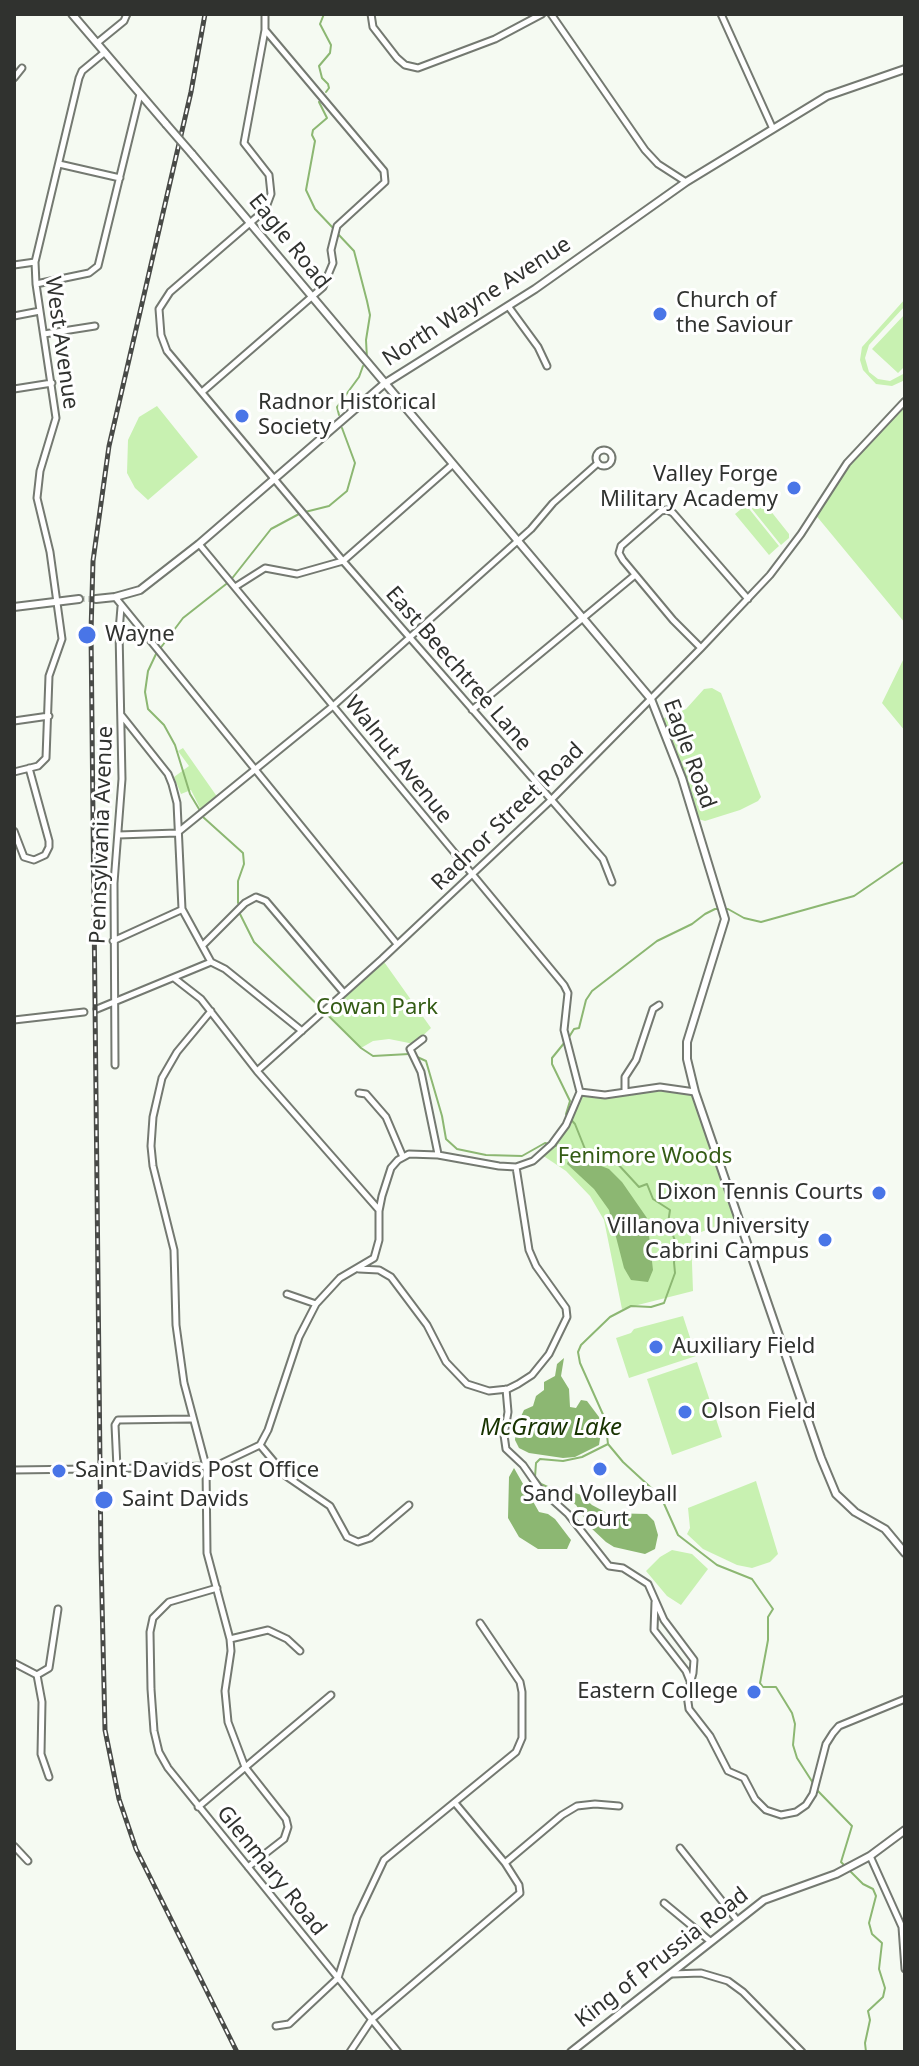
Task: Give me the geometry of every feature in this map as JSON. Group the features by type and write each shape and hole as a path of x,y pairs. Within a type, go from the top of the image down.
{"street":[{"name":"Eagle Road","path":"72,14 651,699 682,778 725,919 687,1042 687,1059 695,1092 836,1494 855,1512 885,1529 905,1553"},
{"path":"97,43 124,21 127,14"},
{"path":"250,222 265,210 271,194 269,175 244,143 265,30 265,14"},
{"path":"371,14 373,27 397,58 405,65 418,68 495,39 542,14"},
{"path":"551,14 645,150 658,164 686,182"},
{"path":"721,14 773,129"},
{"path":"202,392 313,299 330,273 337,226 385,182 384,171 265,30"},
{"name":"West Avenue","path":"29,768 40,765 46,758 49,676 62,639 50,552 37,498 40,471 55,429 52,383 35,262 80,74 105,52"},
{"path":"14,78 22,68"},
{"name":"North Wayne Avenue","path":"96,599 140,590 199,544 384,384 508,306 686,182 838,91 905,69"},
{"path":"36,284 95,271 140,94"},
{"path":"59,164 120,178"},
{"name":"East Beechtree Lane","path":"250,222 170,292 159,309 161,335 167,351 409,638 603,859 612,882"},
{"path":"14,265 35,262"},
{"path":"508,306 538,347 547,366"},
{"path":"14,316 40,311"},
{"path":"44,334 95,326"},
{"path":"14,389 52,383"},
{"name":"Radnor Street Road","path":"257,1071 550,801 701,648 770,575 856,451 905,401"},
{"path":"118,835 177,833 333,706 517,541 553,503 598,463"},
{"path":"235,587 265,568 297,574 343,561 452,465"},
{"path":"701,648 635,575 619,553 621,546 661,511 667,510 673,513 748,599"},
{"name":"Walnut Avenue","path":"199,544 564,985 568,993 564,1030 580,1092"},
{"path":"472,710 635,575"},
{"path":"115,597 397,944"},
{"path":"14,607 79,599"},
{"name":"Pennsylvania Avenue","path":"115,1065 113,941 122,779 121,607"},
{"path":"121,715 168,774 176,793 182,909 211,962 225,969 302,1031"},
{"path":"14,721 49,716"},
{"path":"14,772 29,768 49,841 45,855 34,860 24,857 14,831"},
{"path":"203,945 245,903 256,897 266,901 344,993"},
{"path":"113,941 182,909"},
{"path":"97,1009 211,962"},
{"path":"174,978 201,999 257,1071 379,1211"},
{"path":"625,1092 625,1077 636,1060 653,1009 659,1005"},
{"path":"211,1011 177,1052 162,1078 153,1117 151,1146 174,1250 176,1325 191,1419 206,1466 204,1517 207,1553 230,1639 225,1704 228,1722 245,1767 286,1819 288,1827 284,1839 248,1867"},
{"path":"14,1020 84,1012"},
{"path":"423,1039 410,1049 425,1086 438,1155"},
{"path":"379,1270 374,1258 379,1240 379,1211 391,1168 403,1157 409,1154 438,1155 516,1167 533,1161 552,1144 566,1125 580,1092 605,1095 660,1087 695,1092"},
{"path":"359,1093 366,1094 386,1117 403,1157"},
{"path":"359,1269 379,1270 391,1277 425,1323 446,1362 467,1384 489,1391 506,1389 532,1375 549,1354 567,1317 566,1308 536,1266 529,1250 516,1167"},
{"path":"103,1469 220,1464 260,1445 268,1430 299,1337 316,1304 340,1278 374,1258"},
{"path":"287,1294 316,1304"},
{"path":"506,1389 504,1435 510,1455 523,1465 539,1488 568,1514 609,1566 623,1568 648,1584 664,1620 694,1660 687,1695 689,1709 710,1736 728,1771 744,1778 755,1799 766,1810 781,1815 796,1812 806,1805 818,1779 826,1744 839,1726 905,1699"},
{"path":"117,1468 115,1425 118,1420 191,1419"},
{"path":"260,1445 286,1476 330,1506 347,1537 358,1542 370,1538 409,1505"},
{"path":"14,1470 88,1469"},
{"path":"198,1807 159,1752 152,1703 150,1632 153,1618 169,1602 217,1588"},
{"path":"656,1599 654,1630 686,1671 690,1682"},
{"path":"37,1675 49,1668 58,1609"},
{"path":"276,2026 289,2024 338,1978 357,1917 384,1860 516,1752 522,1738 524,1705 520,1682 480,1623"},
{"path":"230,1639 268,1630 287,1639 300,1651"},
{"path":"14,1663 37,1675"},
{"path":"37,1675 42,1702 41,1754 49,1777"},
{"name":"Glenmary Road","path":"331,1695 198,1807 398,2052"},
{"path":"350,2052 372,2019 520,1893 519,1885 505,1863 455,1803"},
{"path":"505,1863 577,1806 619,1806"},
{"name":"King of Prussia Road","path":"571,2052 764,1900 848,1868 905,1830"},
{"path":"14,1846 28,1861"},
{"path":"680,1848 737,1920"},
{"path":"870,1856 902,1927 905,1969"},
{"path":"664,1903 710,1941"},
{"path":"672,1974 701,1973 728,1981 743,1992 802,2052"}],"green space":[{"path":"905,299 905,306 869,345 865,358 869,372 878,379 890,381 905,373 905,380 892,386 876,384 863,370 860,360 862,347"},
{"path":"905,314 905,366 898,373 872,349"},
{"path":"905,401 905,623 814,513 847,463"},
{"path":"157,406 198,457 148,500 135,488 127,473 128,440 139,417"},
{"path":"758,495 789,534 781,545 748,504"},
{"path":"746,505 779,546 769,555 735,514"},
{"path":"905,656 905,731 882,703"},
{"path":"712,688 721,693 761,797 740,810 705,821 698,819 662,719 686,709 704,689"},
{"path":"183,748 218,798 202,812 191,790 181,794 174,777 189,766 178,751"},
{"name":"Cowan Park","path":"382,959 431,1028 414,1044 389,1039 373,1041 361,1048 324,1010"},
{"name":"Fenimore Woods","path":"660,1087 695,1092 737,1218 691,1236 693,1291 622,1309 604,1220 590,1196 566,1171 542,1155 566,1125 580,1092 605,1095"},
{"name":"Auxiliary Field","path":"683,1316 696,1356 629,1378 616,1338 634,1329"},
{"name":"Olson Field","path":"697,1362 722,1437 672,1455 647,1379"},
{"path":"756,1481 778,1554 770,1562 752,1568 737,1565 703,1549 687,1534 690,1528 688,1508"},
{"path":"672,1550 692,1554 708,1569 681,1605 667,1596 646,1571"}],"water":[{"path":"578,1157 609,1169 647,1218 653,1270 648,1282 631,1280 624,1268 609,1210 594,1189 567,1164 569,1158"},
{"name":"McGraw Lake","path":"564,1358 561,1376 569,1389 570,1407 576,1408 581,1400 587,1401 599,1417 599,1445 575,1457 529,1453 519,1448 515,1440 516,1427 524,1410 533,1406 536,1396 544,1390 544,1382 555,1376 557,1364"},
{"path":"514,1468 539,1512 555,1519 571,1540 567,1549 538,1549 519,1537 508,1518 509,1477"},
{"path":"567,1490 581,1495 607,1513 647,1514 654,1521 658,1535 655,1549 645,1554 614,1547 606,1542 590,1527 576,1505 563,1495"}],"waterway":[{"path":"324,14 320,24 331,45 330,53 319,66 322,78 328,84 326,92"},
{"path":"319,102 327,118 313,130 315,141 306,190 315,209 334,229"},
{"path":"338,234 354,251 367,301 370,315 367,359"},
{"path":"339,415 337,407 359,377 363,366"},
{"path":"305,512 329,506 347,491 355,463 342,428"},
{"path":"199,809 190,794 175,745 164,725 148,709 145,692 148,671 156,654 183,618 230,581 271,529 299,514"},
{"path":"203,817 243,853 238,903"},
{"path":"569,1037 574,1029 579,1028 586,1000 592,991 657,941 705,914 715,909 728,909 744,918 761,922 854,896 905,861"},
{"path":"240,914 254,942 361,1048 373,1056 409,1054"},
{"path":"565,1042 552,1058 552,1064 570,1101 566,1114 575,1124 585,1149"},
{"path":"415,1056 426,1061 446,1139 457,1149 486,1155 522,1156 545,1143 595,1154 615,1161 639,1187 647,1184 653,1199 670,1210 668,1223 678,1248 675,1273 664,1303 651,1307 631,1306 610,1317 581,1345 578,1352 580,1363 605,1419 608,1444 661,1497 678,1535 717,1565 752,1579 773,1609 768,1617 768,1640 760,1683 763,1687 776,1687 792,1713 795,1724 793,1745 797,1758 813,1783"},
{"path":"563,1494 541,1484 535,1477 536,1463 540,1459 563,1461 582,1457 608,1444"},
{"path":"816,1789 852,1826 841,1862 863,1884 873,1889 876,1896 869,1923 872,1934 882,1943 879,1969 885,1988 883,1997 868,2011 870,2020 866,2052"}],"tunnel":[{"path":"79,599 96,599"},
{"path":"88,1469 103,1469"}],"railway":[{"path":"205,14 191,92 109,446 93,561 91,632 101,1557 105,1730 119,1799 136,1849 237,2052"}],"place":[{"name":"Church of the Saviour","path":"660,314"},
{"name":"Radnor Historical Society","path":"242,416"},
{"name":"Valley Forge Military Academy","path":"794,488"},
{"name":"Wayne","path":"87,635"},
{"name":"Dixon Tennis Courts","path":"879,1193"},
{"name":"Villanova University Cabrini Campus","path":"825,1240"},
{"name":"Auxiliary Field","path":"656,1347"},
{"name":"Olson Field","path":"685,1412"},
{"name":"Sand Volleyball Court","path":"600,1469"},
{"name":"Saint Davids Post Office","path":"59,1471"},
{"name":"Saint Davids","path":"104,1500"},
{"name":"Eastern College","path":"754,1692"}]}
